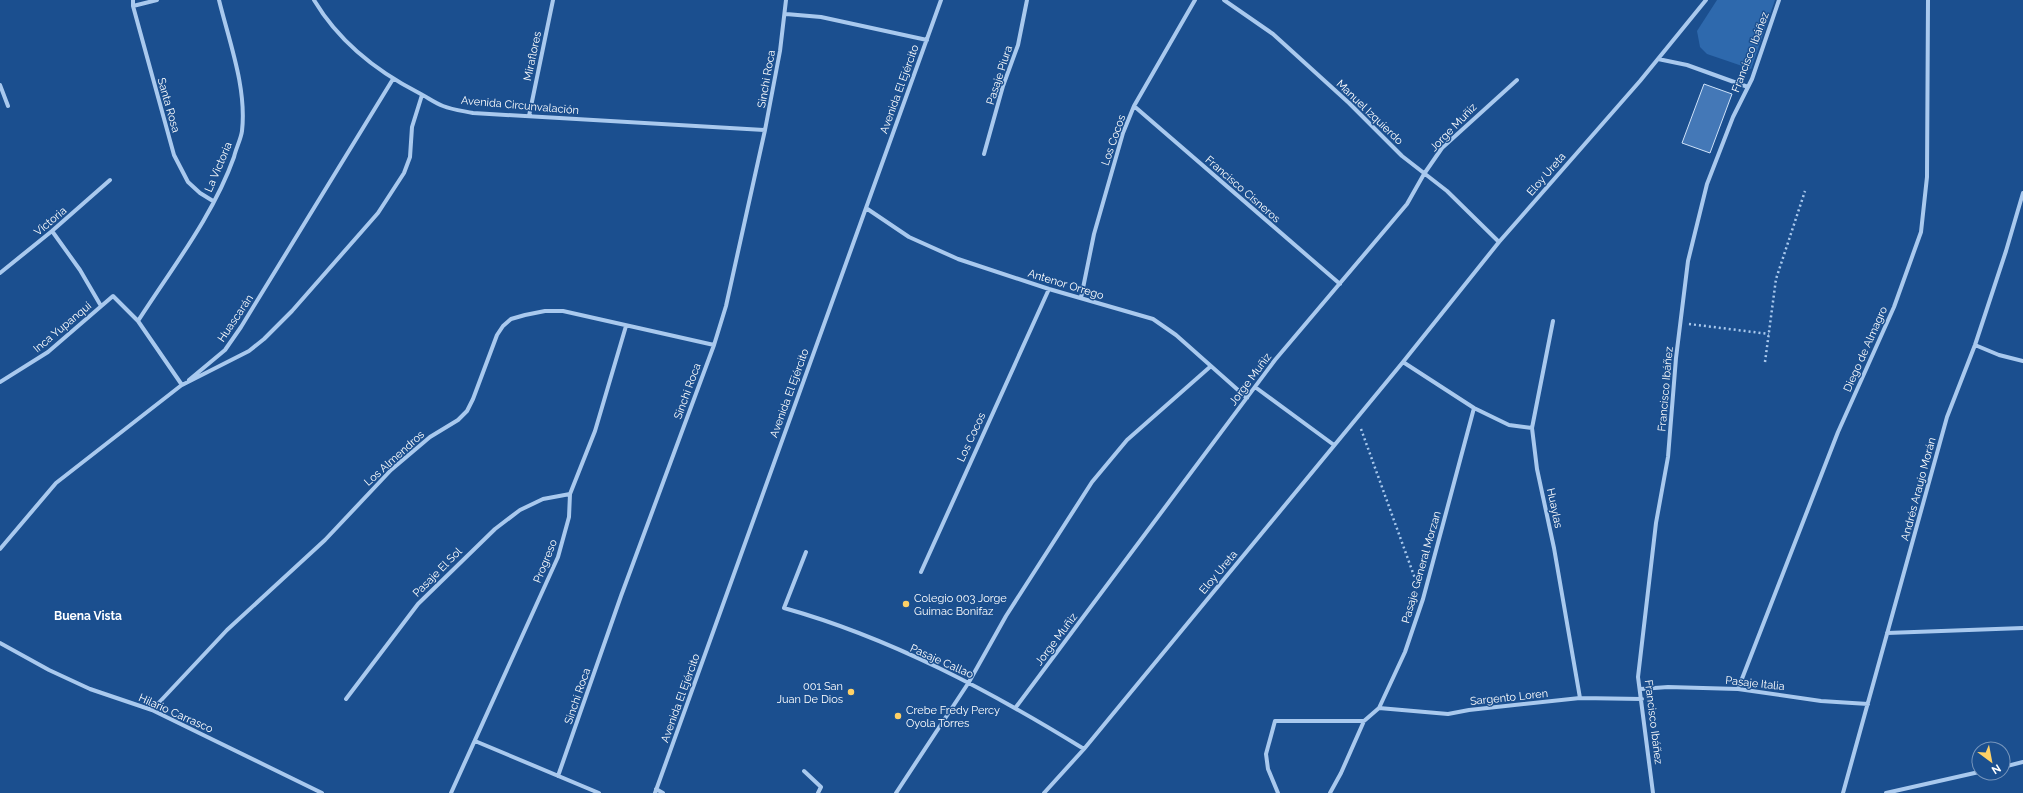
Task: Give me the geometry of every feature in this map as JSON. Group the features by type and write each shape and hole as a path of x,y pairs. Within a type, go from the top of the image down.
{"street":[{"name":"Santa Rosa","path":"133,0 133,6 174,154 188,182 200,193 213,201"},
{"path":"133,6 157,0"},
{"name":"La Victoria","path":"138,321 191,241 227,176 242,132 242,111 239,82 219,0"},
{"name":"Avenida Circunvalación","path":"314,0 322,13 346,42 393,79 444,106 474,113 766,130"},
{"name":"Miraflores","path":"529,116 553,0"},
{"name":"Sinchi Roca","path":"558,776 624,588 714,345 726,306 766,130 786,14 786,0"},
{"name":"Avenida El Ejército","path":"656,791 927,40 940,0"},
{"name":"Pasaje Piura","path":"984,154 1003,86 1018,45 1027,0"},
{"name":"Los Cocos","path":"1080,298 1094,234 1123,133 1134,106 1195,0"},
{"name":"Manuel Izquierdo","path":"1224,0 1273,34 1348,103 1402,156 1446,191 1499,242"},
{"name":"Eloy Ureta","path":"1044,793 1084,748 1403,362 1499,242 1658,59 1706,0"},
{"name":"Francisco Ibáñez","path":"1653,793 1641,689 1638,677 1656,524 1668,457 1680,323 1688,261 1706,184 1733,117 1748,87 1779,0"},
{"name":"Diego de Almagro","path":"1738,689 1838,432 1894,307 1921,232 1927,177 1928,0"},
{"path":"786,14 821,17 927,40"},
{"path":"1658,59 1687,65 1748,87"},
{"name":"Huascarán","path":"0,549 56,483 182,386 225,350 241,327 393,79"},
{"name":"Jorge Muñiz","path":"1016,707 1275,360 1407,204 1424,174 1442,148 1517,80"},
{"path":"0,85 8,106"},
{"path":"138,321 182,386 249,351 292,311 378,213 404,173 410,157 412,127 422,95"},
{"name":"Francisco Cisneros","path":"1134,106 1340,284"},
{"name":"Victoria","path":"0,273 52,231 110,180"},
{"name":"Andrés Araujo Morán","path":"1843,793 1947,417 1974,345 2006,251 2023,194"},
{"name":"Antenor Orrego","path":"866,208 909,236 958,259 1049,289 1153,319 1176,335 1247,398"},
{"path":"52,231 80,270 101,306"},
{"name":"Los Cocos","path":"921,572 1049,289"},
{"name":"Inca Yupanqui","path":"0,382 48,352 113,296 138,321"},
{"name":"Los Almendros","path":"152,710 227,630 325,540 396,466 430,437 458,420 467,411 497,335 511,319 545,311 563,311 714,345"},
{"name":"Huaylas","path":"1553,321 1532,428 1537,469 1554,548 1580,698"},
{"name":"Progreso","path":"451,793 558,558 569,517 570,494 595,432 626,326"},
{"path":"1974,345 1998,355 2023,361"},
{"path":"1403,362 1474,408 1510,425 1532,428"},
{"path":"896,793 969,682 1006,616 1092,482 1127,440 1210,366"},
{"path":"1255,387 1334,445"},
{"name":"Pasaje General Morzan","path":"1364,721 1379,708 1405,652 1423,599 1474,408"},
{"name":"Pasaje El Sol","path":"346,699 418,604 495,529 520,510 542,499 570,494"},
{"name":"Pasaje Callao","path":"806,552 784,608 822,619 969,682 1016,707 1084,748"},
{"path":"1887,633 2023,628"},
{"name":"Hilario Carrasco","path":"0,643 49,670 90,689 152,710 322,793"},
{"name":"Pasaje Italia","path":"1641,689 1668,687 1738,689 1821,701 1868,704"},
{"name":"Sargento Loren","path":"1379,708 1448,714 1469,710 1580,698 1642,699"},
{"path":"1278,793 1268,769 1266,754 1275,721 1364,721 1341,773 1330,793"},
{"path":"475,741 599,793"},
{"path":"2011,765 2023,762"},
{"path":"804,771 821,787 818,793"},
{"path":"1886,793 1971,774"},
{"path":"656,791 663,793"}],"path":[{"path":"1765,362 1770,334 1776,279 1805,191"},
{"path":"1680,323 1770,334"},
{"path":"1357,417 1423,599"}],"shaded area":[{"path":"1717,0 1775,0 1751,69 1707,54 1700,47 1697,31"}],"building":[{"path":"1704,84 1732,94 1710,153 1682,143"}],"place":[{"name":"Colegio 003 Jorge Guimac Bonifaz","path":"906,604"},
{"name":"001 San Juan De Dios","path":"851,692"},
{"name":"Crebe Fredy Percy Oyola Torres","path":"898,716"}],"district":[{"name":"Buena Vista","path":"88,616"}]}
